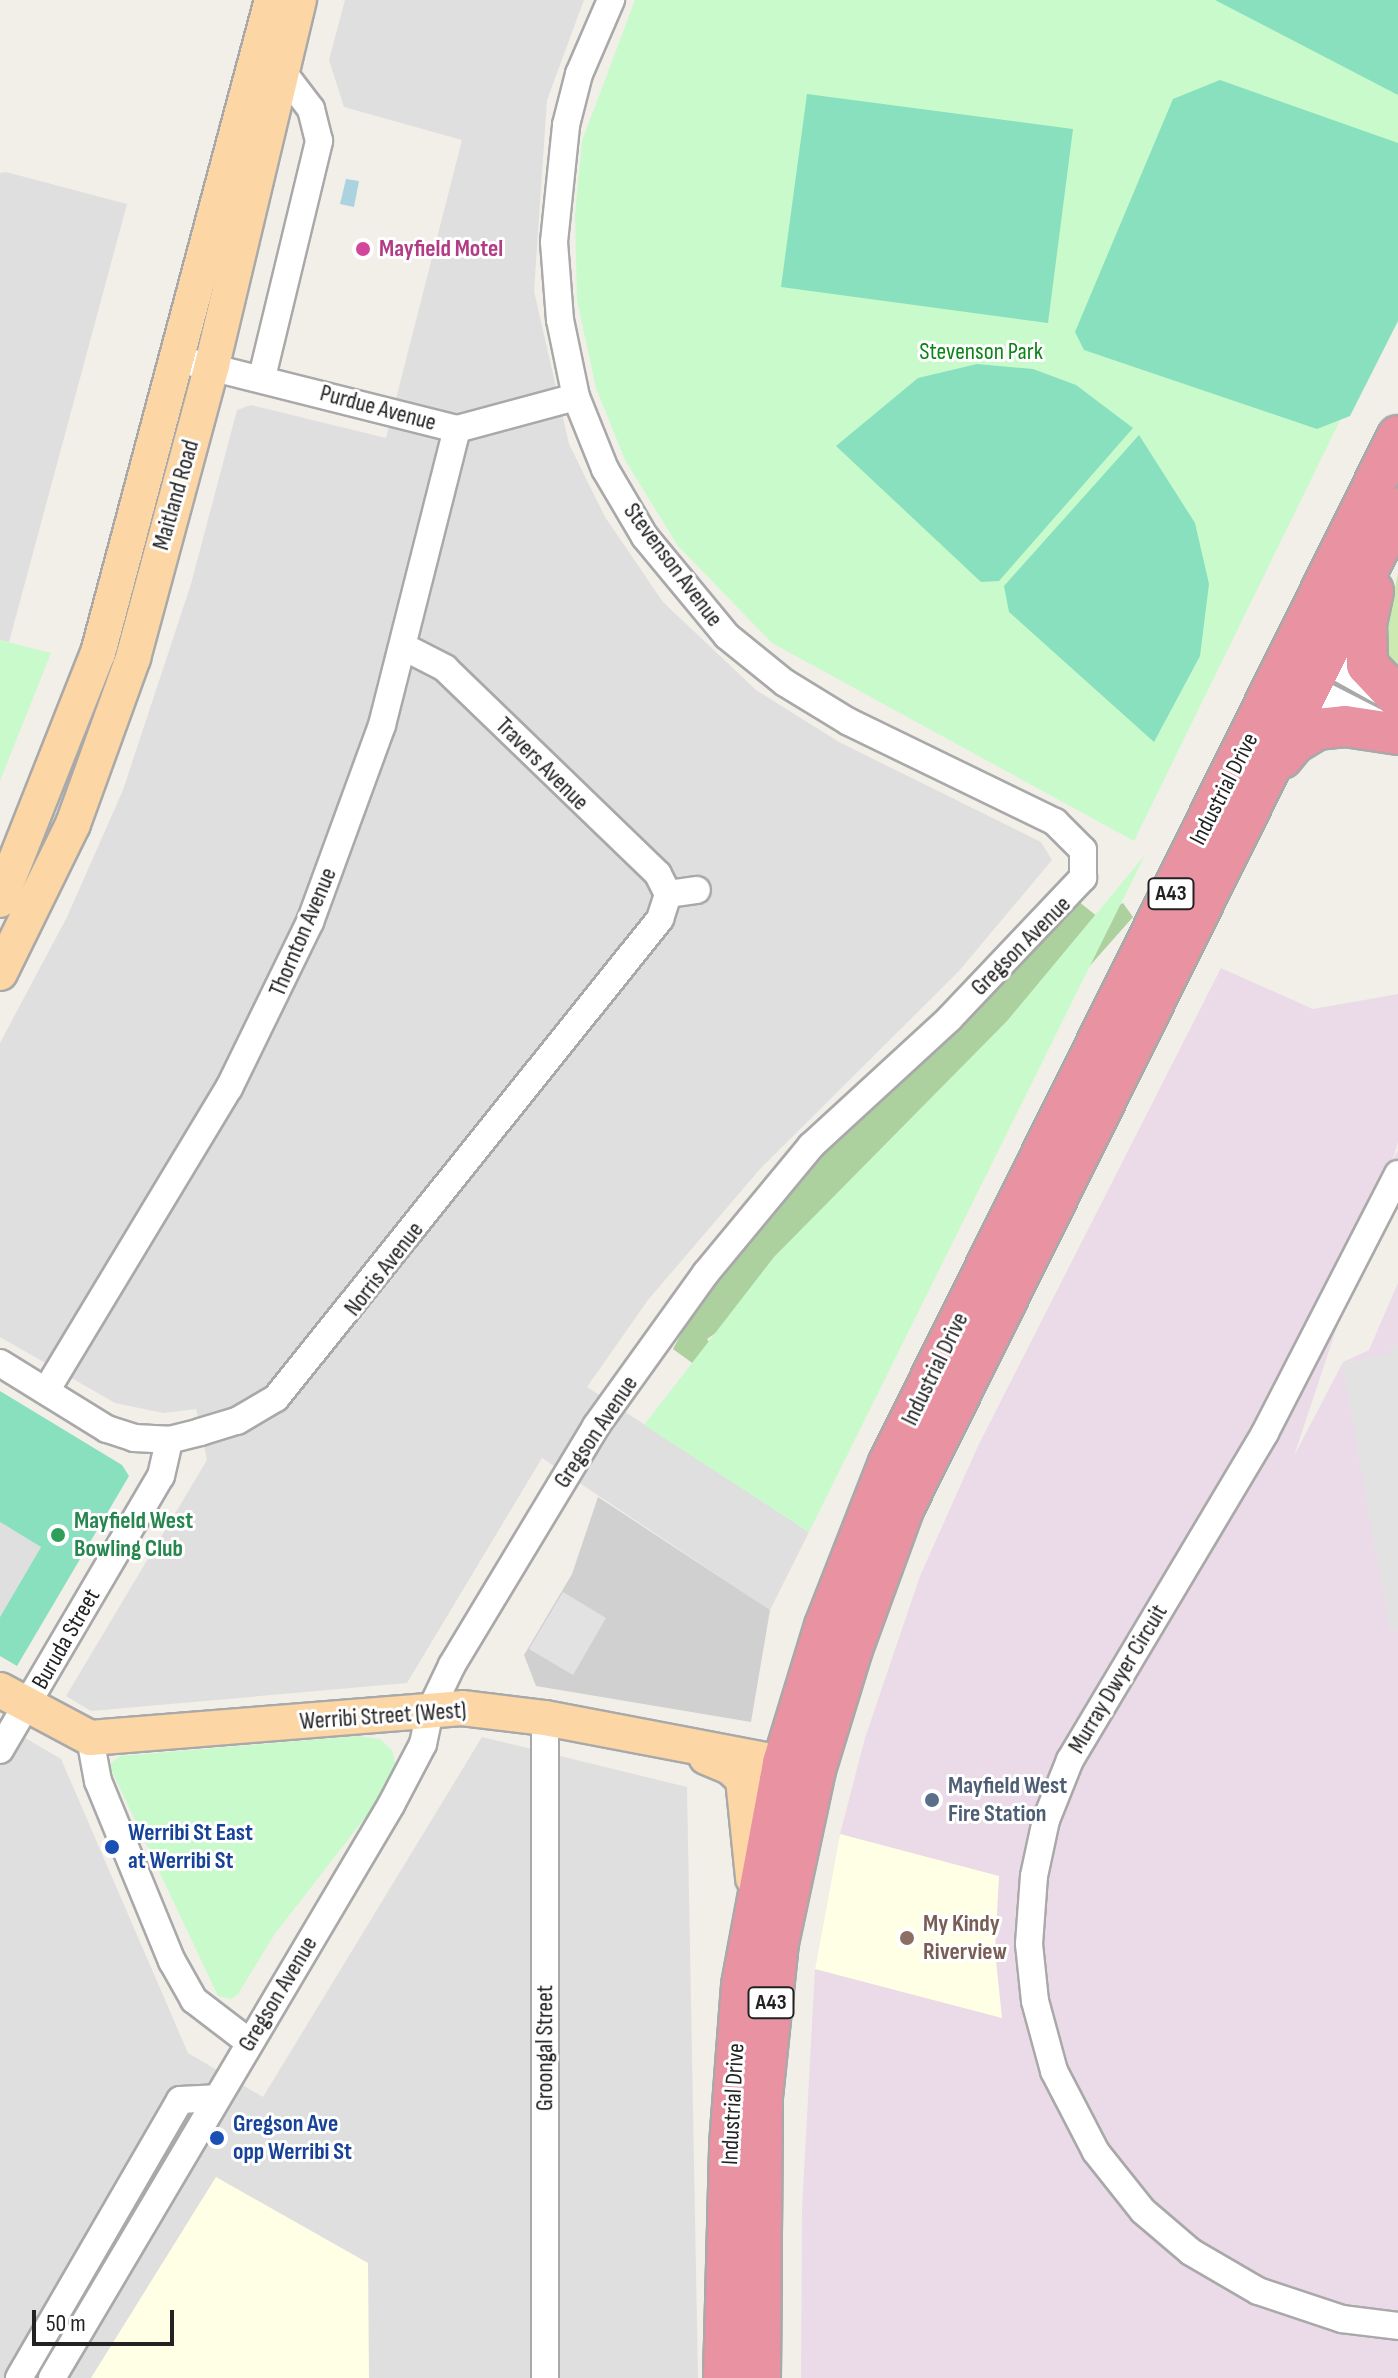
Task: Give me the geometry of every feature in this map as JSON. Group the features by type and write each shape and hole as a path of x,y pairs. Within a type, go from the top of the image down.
{"highway":[{"name":"Industrial Drive","path":"760,2378 763,2082 799,1766 852,1649 904,1507 1266,781 1304,667 1398,436"},
{"name":"Industrial Drive","path":"724,2378 734,2058 754,1898 799,1766 854,1543 889,1463 1304,667 1398,509"},
{"path":"1398,519 1370,599 1365,644 1375,678 1398,699"},
{"path":"1266,781 1294,743 1317,729 1345,726 1398,733"}],"main road":[{"name":"Maitland Road","path":"0,973 105,746 212,365 268,64 272,0"},
{"name":"Maitland Road","path":"0,900 98,653 178,359 268,64 299,0"},
{"path":"13,1698 90,1738"},
{"name":"Werribi Street (West)","path":"90,1738 462,1708 545,1718 799,1766"},
{"path":"662,1742 730,1767 743,1779 754,1898"}],"street":[{"path":"253,0 268,64 311,109 319,141 262,377"},
{"name":"Stevenson Avenue","path":"611,0 579,74 557,177 554,242 560,320 576,397 605,469 645,537 727,636 785,683 849,722 1055,822 1083,850"},
{"name":"Purdue Avenue","path":"178,359 262,377 457,429 576,397"},
{"name":"Thornton Avenue","path":"46,1391 229,1088 282,987 354,806 404,647 457,429"},
{"name":"Travers Avenue","path":"404,647 445,668 658,874 668,894"},
{"path":"1304,667 1398,699"},
{"path":"1304,667 1398,733"},
{"name":"Gregson Avenue","path":"52,2378 391,1805 423,1744 430,1711 459,1652 596,1426 706,1273 811,1146 949,1019 1076,891 1083,878 1083,850"},
{"path":"668,894 697,890"},
{"name":"Norris Avenue","path":"0,1363 107,1429 134,1438 169,1440 237,1421 276,1398 301,1373 640,947 667,908 668,894"},
{"name":"Murray Dwyer Circuit","path":"1398,1174 1265,1433 1070,1760 1046,1820 1029,1944 1035,2001 1059,2082 1096,2152 1143,2211 1191,2252 1258,2291 1342,2319 1398,2326"},
{"name":"Buruda Street","path":"0,1750 13,1698 161,1476 169,1440"},
{"name":"Groongal Street","path":"545,1718 545,2378"},
{"path":"90,1738 98,1781 172,1961 194,2000 249,2042"},
{"path":"19,2378 180,2100 216,2098"}],"shaded area":[{"path":"345,0 584,0 547,100 534,291 569,444 605,517 663,602 756,690 839,742 1041,842 1052,860 959,971 760,1169 648,1300 587,1387 809,1532 770,1610 542,1458 407,1683 91,1711 66,1696 207,1460 196,1409 163,1413 115,1403 0,1337 0,1043 67,917 123,790 191,584 237,410 251,405 386,438 462,140 344,107 329,60"},
{"path":"0,173 127,204 9,642 0,640"},
{"path":"1221,968 1313,1009 1398,994 1398,1142 1392,1161 1398,1150 1398,1174 1389,1170 1294,1456 1343,1362 1369,1350 1398,1283 1398,2378 801,2378 802,2208 815,1969 840,1834 865,1738 920,1576 978,1446"},
{"path":"1398,1345 1398,1630 1390,1631 1342,1363 1391,1354 1390,1347"},
{"path":"598,1497 770,1610 751,1722 536,1686 524,1655 572,1574"},
{"path":"0,1522 41,1547 0,1617"},
{"path":"563,1592 606,1618 573,1675 529,1649"},
{"path":"0,1723 61,1759 188,2053 263,2097 482,1737 687,1787 698,2378 0,2378"},
{"name":"My Kindy Riverview","path":"840,1834 999,1876 995,1951 1002,2018 815,1969"},
{"path":"216,2177 368,2263 369,2378 91,2378"}],"green space":[{"name":"Stevenson Park","path":"635,0 1398,0 1398,302 1134,841 772,643 678,546 625,460 596,388 577,300 575,215 582,141"},
{"path":"1215,0 1398,0 1398,95"},
{"path":"1220,80 1398,143 1398,321 1350,416 1317,429 1084,350 1075,332 1173,99"},
{"path":"807,94 1073,129 1048,323 781,287"},
{"path":"977,364 1033,369 1076,385 1133,428 999,581 981,582 836,446 918,378"},
{"path":"1139,435 1195,523 1209,584 1200,656 1154,742 1009,612 1004,586"},
{"path":"1398,572 1398,666 1382,658"},
{"path":"0,640 51,653 0,781"},
{"path":"1145,855 809,1532 644,1425 774,1257 1007,1021"},
{"path":"1073,897 1098,917 1123,903 1133,917 995,1073 763,1301 707,1339 761,1413 673,1349 753,1202 915,1031 1024,932"},
{"name":"Mayfield West Bowling Club","path":"0,1391 122,1465 129,1476 17,1666 0,1656 0,1617 41,1547 0,1522"},
{"path":"358,1736 380,1739 392,1750 396,1767 385,1792 274,1935 238,1994 231,1999 218,1996 109,1765 120,1756"}],"water":[{"path":"346,179 359,181 354,207 340,204"}],"place":[{"name":"Mayfield Motel","path":"363,249"},
{"name":"Mayfield West Bowling Club","path":"58,1535"},
{"name":"Mayfield West Fire Station","path":"932,1800"},
{"name":"Werribi St East at Werribi St","path":"112,1847"},
{"name":"My Kindy Riverview","path":"907,1938"},
{"name":"Gregson Ave opp Werribi St","path":"217,2138"}]}
